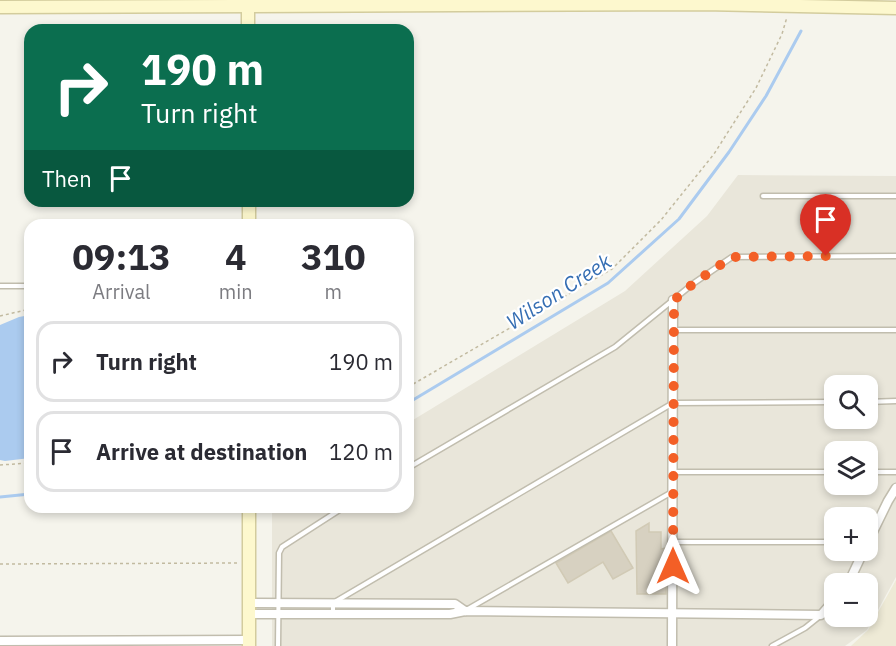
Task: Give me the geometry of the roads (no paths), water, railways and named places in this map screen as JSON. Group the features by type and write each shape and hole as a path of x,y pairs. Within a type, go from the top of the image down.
{"main road":[{"path":"0,6 146,3 704,4 896,8"},
{"path":"248,3 248,24"},
{"path":"249,513 249,643"}],"street":[{"path":"672,646 674,300"},
{"path":"878,521 896,488"},
{"path":"249,609 279,603 455,604 465,611"},
{"path":"249,609 279,614 450,614 465,611 821,615 824,612"},
{"path":"0,641 249,643"}],"lane":[{"path":"763,196 896,196"},
{"path":"414,464 615,347 694,283 732,257 896,256"},
{"path":"0,286 24,286"},
{"path":"673,330 896,330"},
{"path":"878,402 896,401"},
{"path":"333,614 333,603 673,403 824,402"},
{"path":"673,472 824,472"},
{"path":"878,472 896,472"},
{"path":"465,611 673,492"},
{"path":"278,646 279,553 282,547 335,513"},
{"path":"673,542 824,542"},
{"path":"772,646 805,628 821,615"}],"water":[{"path":"24,316 24,459 5,461 0,460 0,325"}],"waterway":[{"name":"Wilson Creek","path":"414,399 608,283 679,219 729,152 766,96 801,31"},
{"name":"Wilson Creek","path":"0,497 24,495"}]}
